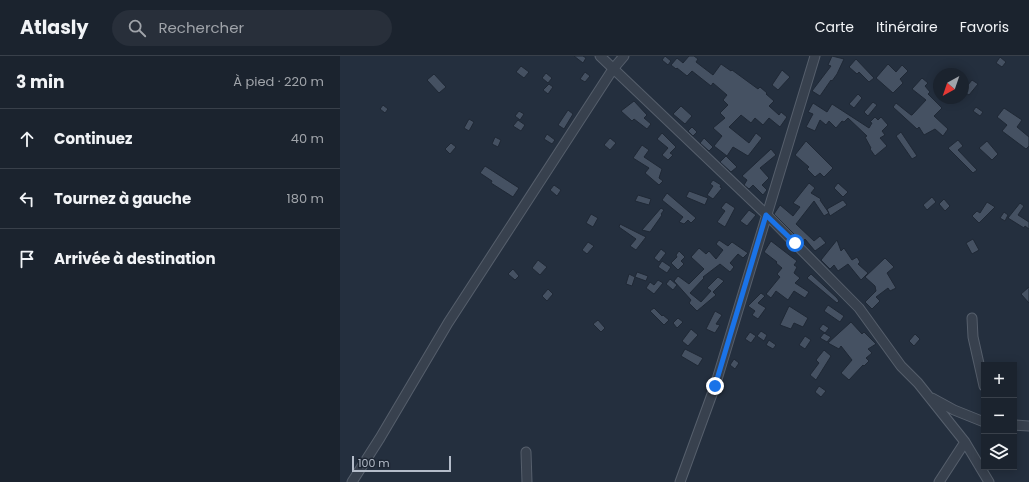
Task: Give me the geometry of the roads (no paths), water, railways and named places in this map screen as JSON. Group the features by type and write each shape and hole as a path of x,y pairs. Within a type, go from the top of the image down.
{"street":[{"path":"600,56 766,215 859,308 901,366 928,396 965,442 988,475"},
{"path":"352,482 380,438 448,323 613,68 624,56"},
{"path":"680,482 715,386 815,56"},
{"path":"972,318 973,337 981,373"},
{"path":"928,396 954,410 981,421"},
{"path":"1017,425 1029,426"},
{"path":"939,482 965,442"},
{"path":"526,452 527,482"}]}
